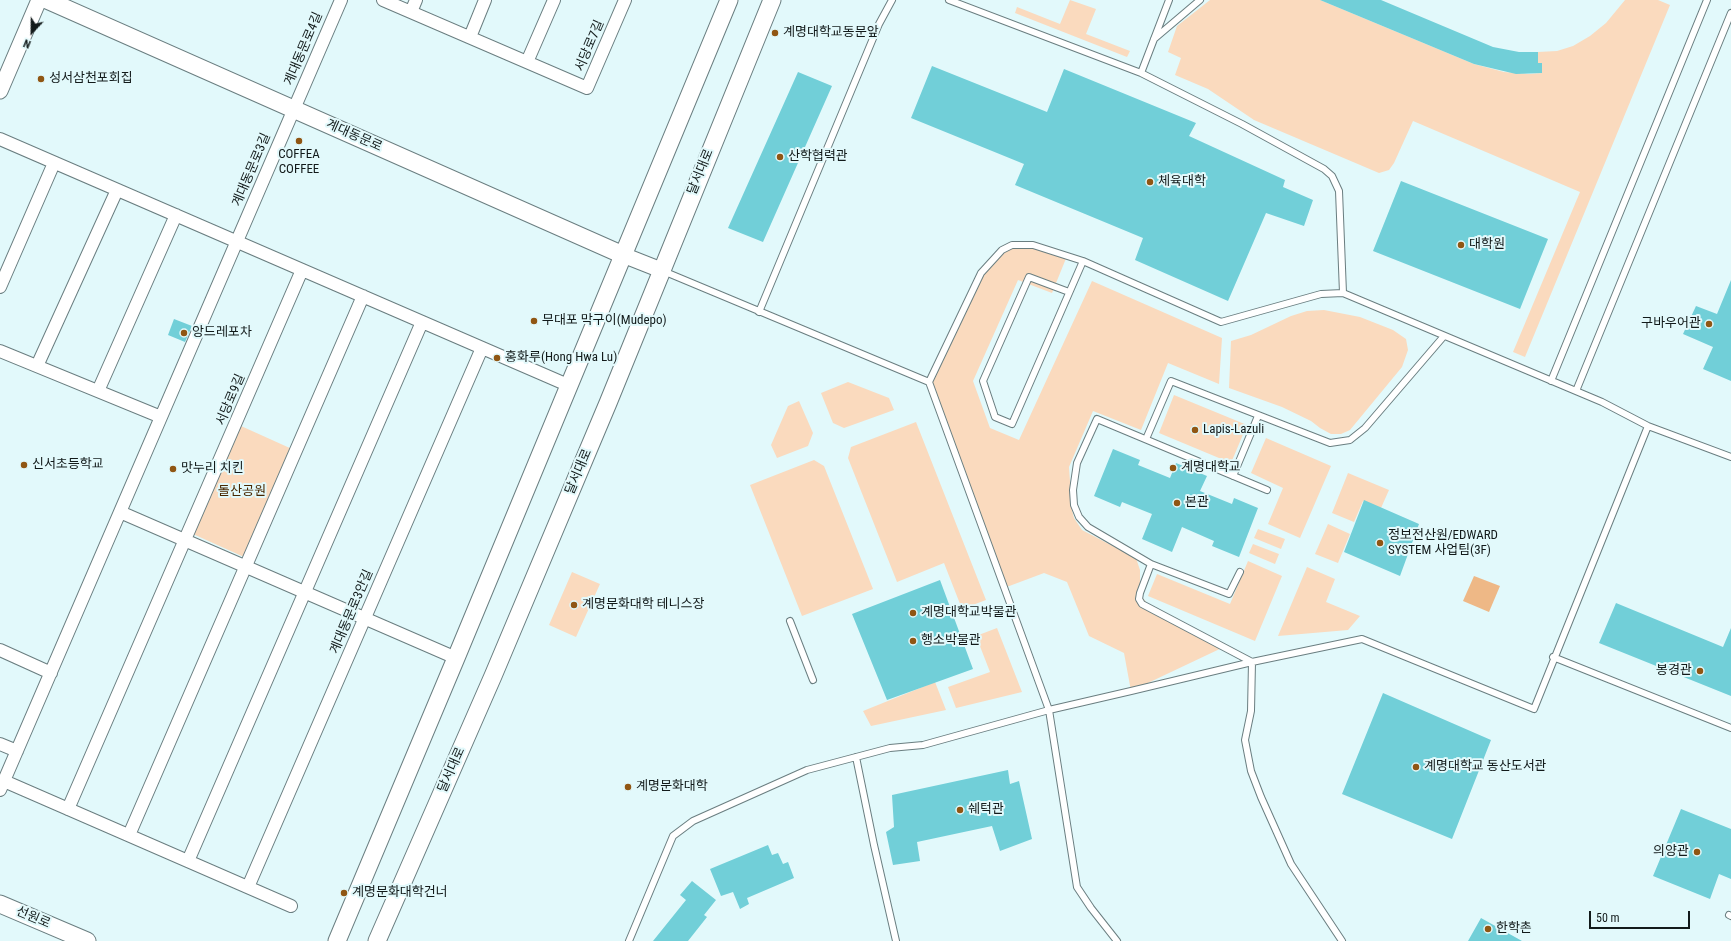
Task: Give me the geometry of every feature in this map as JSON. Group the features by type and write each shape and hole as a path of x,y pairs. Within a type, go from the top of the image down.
{"main road":[{"name":"계대동문로","path":"47,0 623,255"},
{"path":"337,941 570,386 729,0"},
{"name":"달서대로","path":"377,941 493,676 608,404 661,270 772,0"},
{"name":"선원로","path":"0,904 87,941"}],"street":[{"path":"1,88 39,0"},
{"name":"계대동문로4길","path":"294,109 341,0"},
{"name":"서당로7길","path":"383,0 587,88 625,0"},
{"path":"411,12 416,0"},
{"path":"470,37 485,0"},
{"path":"527,62 554,0"},
{"name":"계대동문로3길","path":"2,785 294,109"},
{"path":"0,139 570,386"},
{"path":"0,287 54,163"},
{"path":"37,366 117,190"},
{"path":"98,391 176,215"},
{"name":"계대동문로","path":"623,255 661,270"},
{"name":"서당로9길","path":"185,541 302,270"},
{"path":"128,835 363,296"},
{"path":"188,861 422,322"},
{"name":"계대동문로3안길","path":"248,887 482,348"},
{"path":"0,351 161,417"},
{"path":"120,512 456,658"},
{"path":"68,809 185,541"},
{"path":"0,650 51,673"},
{"path":"0,744 17,751"},
{"path":"2,785 68,809 291,906"}],"lane":[{"path":"760,312 879,24 892,0"},
{"path":"949,0 1141,73 1242,124 1324,169 1332,176 1339,191 1343,293"},
{"path":"1141,73 1169,0"},
{"path":"1153,39 1200,0"},
{"path":"1551,381 1707,0"},
{"path":"1576,391 1731,13"},
{"path":"1117,941 1091,908 1077,887 1050,710 929,382 981,273 1002,250 1012,245 1033,245 1083,261 1221,322 1321,294 1343,293 1602,402 1648,426 1731,457"},
{"path":"1069,292 1029,277 983,381 995,417 1012,424 1083,261"},
{"path":"661,270 929,382"},
{"path":"1146,440 1170,381 1330,443 1350,440 1365,428 1444,336"},
{"path":"1233,476 1258,416"},
{"path":"1240,572 1229,594 1151,564 1088,527 1079,517 1074,505 1073,490 1077,463 1097,419 1267,490"},
{"path":"629,941 673,836 693,821 807,770 890,748 923,745 1050,710 1252,662 1362,639 1534,709 1648,426"},
{"path":"1151,564 1140,594 1139,599 1142,604 1252,662"},
{"path":"790,621 813,680"},
{"path":"1554,657 1731,728"},
{"path":"1252,662 1251,711 1245,740 1251,771 1260,797 1291,864 1342,941"},
{"path":"856,757 896,941"}],"green space":[{"path":"1070,0 1096,9 1086,34 1130,51 1127,57 1015,13 1017,7 1060,24"},
{"path":"1210,0 1320,0 1474,64 1504,72 1529,74 1542,73 1542,63 1538,63 1538,52 1557,51 1573,46 1590,36 1606,23 1625,0 1658,0 1670,5 1525,357 1513,352 1580,192 1413,121 1394,163 1389,170 1379,173 1254,120 1208,89 1175,75 1181,58 1168,52 1177,26"},
{"path":"1012,245 1033,245 1067,256 1052,293 1018,280 973,381 990,428 1019,440 1092,281 1222,338 1219,384 1168,363 1141,430 1093,411 1069,467 1072,510 1074,518 1082,530 1136,558 1140,570 1142,597 1148,604 1226,646 1131,691 1124,653 1089,636 1067,582 1044,573 1004,588 929,382 981,273 992,260"},
{"path":"1324,310 1360,317 1393,330 1406,339 1408,350 1402,367 1350,430 1341,434 1331,434 1311,421 1282,407 1229,388 1231,341 1251,335 1291,316 1307,311"},
{"path":"848,382 889,398 894,410 844,428 833,423 821,393"},
{"path":"1174,395 1247,425 1231,463 1159,433"},
{"path":"799,401 813,433 808,446 777,458 771,445 788,406"},
{"path":"916,422 986,600 962,609 944,563 897,582 848,458 851,447"},
{"name":"돌산공원","path":"241,426 292,449 244,557 193,534"},
{"path":"1266,438 1331,466 1300,538 1268,524 1283,488 1251,473"},
{"path":"814,460 824,466 873,589 802,616 750,485"},
{"path":"1348,473 1389,490 1381,508 1363,501 1354,522 1332,513"},
{"path":"1328,524 1350,534 1338,563 1315,554"},
{"path":"1258,529 1285,539 1281,549 1254,538"},
{"path":"1253,544 1279,554 1275,564 1249,553"},
{"path":"1248,561 1282,576 1255,641 1148,596 1157,574 1230,604"},
{"path":"1307,567 1335,579 1326,602 1360,616 1348,630 1278,636"},
{"name":"계명문화대학 테니스장","path":"572,572 600,584 576,637 549,625"},
{"path":"997,628 1022,692 956,708 948,687 990,672 976,636"},
{"path":"935,682 946,710 871,726 863,711"}],"shaded area":[{"path":"1474,576 1500,586 1489,612 1463,601"}],"building":[{"path":"1320,0 1381,0 1493,47 1519,52 1538,52 1538,63 1542,63 1542,73 1516,74 1474,64"},
{"name":"체육대학","path":"932,66 1047,112 1064,69 1196,123 1189,136 1285,180 1283,187 1313,200 1304,226 1266,213 1228,301 1135,260 1143,238 1015,185 1024,164 911,118"},
{"name":"산학협력관","path":"798,72 832,86 763,242 728,228"},
{"name":"대학원","path":"1401,181 1548,239 1520,309 1373,251"},
{"name":"구바우어관","path":"1731,280 1731,381 1703,369 1713,347 1683,334 1696,306 1717,314"},
{"path":"174,319 192,326 185,342 168,335"},
{"name":"본관","path":"1113,449 1140,460 1138,465 1170,478 1176,463 1207,476 1200,491 1232,504 1234,498 1258,508 1239,557 1212,546 1214,541 1182,527 1172,552 1142,539 1152,514 1122,502 1120,507 1094,496"},
{"name":"정보전산원/EDWARD SYSTEM 사업팀(3F)","path":"1364,500 1419,524 1400,576 1344,552"},
{"name":"행소박물관","path":"940,580 973,669 887,700 852,614"},
{"name":"봉경관","path":"1616,603 1723,647 1731,628 1731,696 1599,643"},
{"name":"계명대학교 동산도서관","path":"1383,693 1491,740 1452,839 1342,794"},
{"name":"쉐턱관","path":"1008,770 1010,784 1019,781 1032,839 1000,851 992,826 917,842 920,861 893,865 886,832 894,827 892,795"},
{"name":"의양관","path":"1681,809 1731,829 1731,879 1719,874 1710,899 1653,876"},
{"path":"768,845 772,855 778,853 783,864 788,862 794,878 747,898 749,904 740,909 733,892 721,896 710,869"},
{"path":"692,881 716,900 704,915 707,917 688,941 653,941 686,900 680,895"},
{"name":"한학촌","path":"1481,918 1522,941 1468,941"}],"place":[{"name":"계명대학교동문앞","path":"775,33"},
{"name":"성서삼천포회집","path":"41,79"},
{"name":"COFFEA COFFEE","path":"299,141"},
{"name":"산학협력관","path":"780,157"},
{"name":"체육대학","path":"1150,182"},
{"name":"대학원","path":"1461,245"},
{"name":"무대포 막구이(Mudepo)","path":"534,321"},
{"name":"구바우어관","path":"1709,324"},
{"name":"앙드레포차","path":"184,333"},
{"name":"홍화루(Hong Hwa Lu)","path":"497,358"},
{"name":"Lapis-Lazuli","path":"1195,430"},
{"name":"신서초등학교","path":"24,465"},
{"name":"계명대학교","path":"1173,468"},
{"name":"맛누리 치킨","path":"173,469"},
{"name":"본관","path":"1177,503"},
{"name":"정보전산원/EDWARD SYSTEM 사업팀(3F)","path":"1380,543"},
{"name":"계명문화대학 테니스장","path":"574,605"},
{"name":"계명대학교박물관","path":"913,613"},
{"name":"행소박물관","path":"913,641"},
{"name":"봉경관","path":"1700,671"},
{"name":"계명대학교 동산도서관","path":"1416,767"},
{"name":"계명문화대학","path":"628,787"},
{"name":"쉐턱관","path":"960,810"},
{"name":"의양관","path":"1697,852"},
{"name":"계명문화대학건너","path":"344,893"},
{"name":"한학촌","path":"1488,929"}]}
